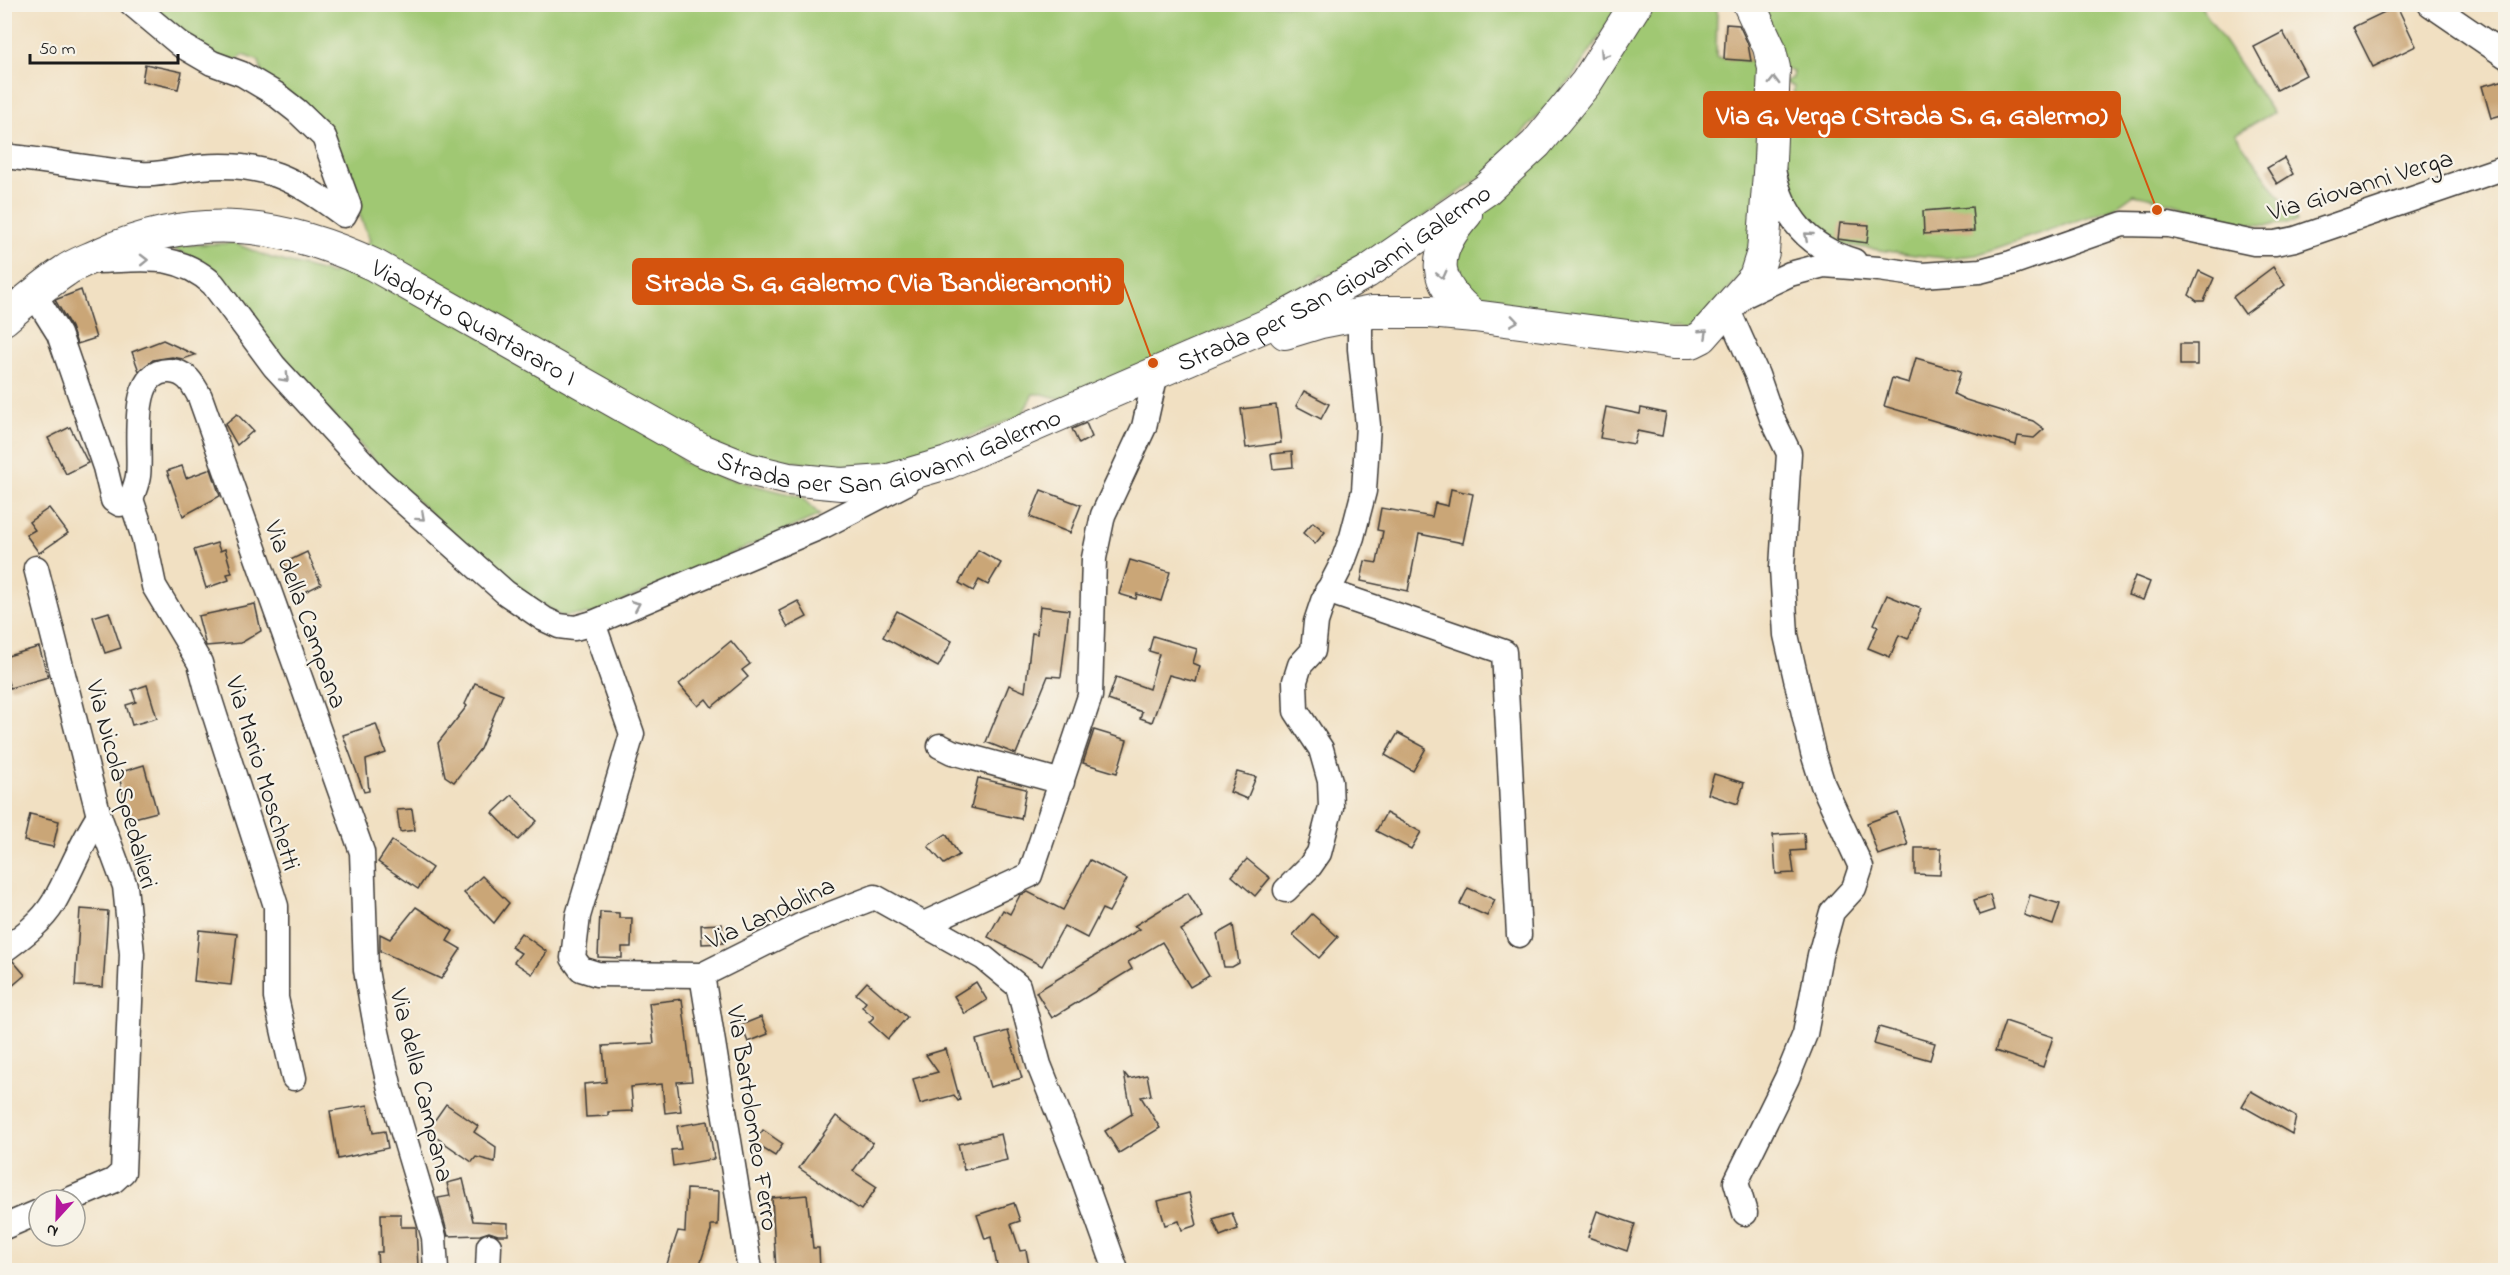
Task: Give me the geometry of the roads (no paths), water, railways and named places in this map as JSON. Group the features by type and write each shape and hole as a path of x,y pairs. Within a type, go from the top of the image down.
{"main road":[{"name":"Strada per San Giovanni Galermo","path":"682,438 725,461 789,479 841,484 885,481 947,463 1279,320 1345,308 1410,245 1486,190 1536,144 1586,82 1636,4"},
{"path":"1345,308 1372,312 1429,312 1474,316 1674,342 1692,342 1702,337 1755,277 1759,269 1770,160 1774,68 1769,47 1749,4"},
{"path":"1474,316 1459,304 1443,283 1440,255 1453,229 1486,190"},
{"name":"Viadotto Quartararo I","path":"85,261 130,240 199,227 257,228 306,237 374,265 682,438"},
{"path":"4,319 66,270 85,261"}],"street":[{"path":"4,156 144,175 216,165 255,168 288,177 313,191 344,215 349,206 324,137 274,93 242,74 213,63 181,45 132,4"},
{"path":"2430,4 2505,57"},
{"path":"1770,160 1777,188 1790,217 1803,233 1839,257 1879,269"},
{"name":"Via Giovanni Verga","path":"1879,269 1922,275 1980,272 2123,224 2169,225 2235,240 2275,243 2304,236 2505,167"},
{"path":"85,261 167,260 184,264 201,274 213,284 274,366 378,479 498,586 559,626 575,628 593,623 825,525 947,463"},
{"path":"1746,1213 1736,1182 1787,1078 1805,1034 1820,956 1832,912 1854,888 1860,867 1823,785 1813,753 1786,635 1782,568 1789,453 1772,418 1732,304 1790,274 1824,266 1879,269"},
{"path":"34,294 59,334 105,467 113,500 120,504 131,499"},
{"path":"1286,890 1310,866 1319,853 1330,807 1330,781 1321,749 1296,711 1295,681 1300,665 1313,651 1316,622 1352,537 1364,491 1368,425 1360,349 1345,308"},
{"path":"924,924 1030,875 1090,696 1094,558 1103,515 1143,427 1163,370"},
{"name":"Via della Campana","path":"131,499 138,477 141,395 147,384 156,376 166,371 177,372 191,380 200,397 362,852 366,970 376,1032 390,1089 434,1237 436,1270"},
{"name":"Via Mario Moschetti","path":"131,499 144,538 154,586 200,663 276,906 276,998 294,1077"},
{"name":"Via Nicola Spedalieri","path":"36,568 99,816 125,886 132,954 123,1172 112,1181 87,1192"},
{"path":"1328,591 1504,652 1519,935"},
{"name":"Via Landolina","path":"593,623 632,734 578,916 573,958 581,969 597,974 702,975 800,926 875,897 924,924 984,958 1018,986 1039,1065 1076,1158 1116,1270"},
{"path":"940,746 952,752 1062,782"},
{"path":"4,950 34,927 53,903 82,842 99,816"},
{"name":"Via Bartolomeo Ferro","path":"702,975 750,1270"},
{"path":"4,1227 27,1217"},
{"path":"488,1270 489,1246"}],"place":[{"name":"Via G. Verga (Strada S. G. Galermo)","path":"2157,210"},
{"name":"Strada S. G. Galermo (Via Bandieramonti)","path":"1153,363"}]}
